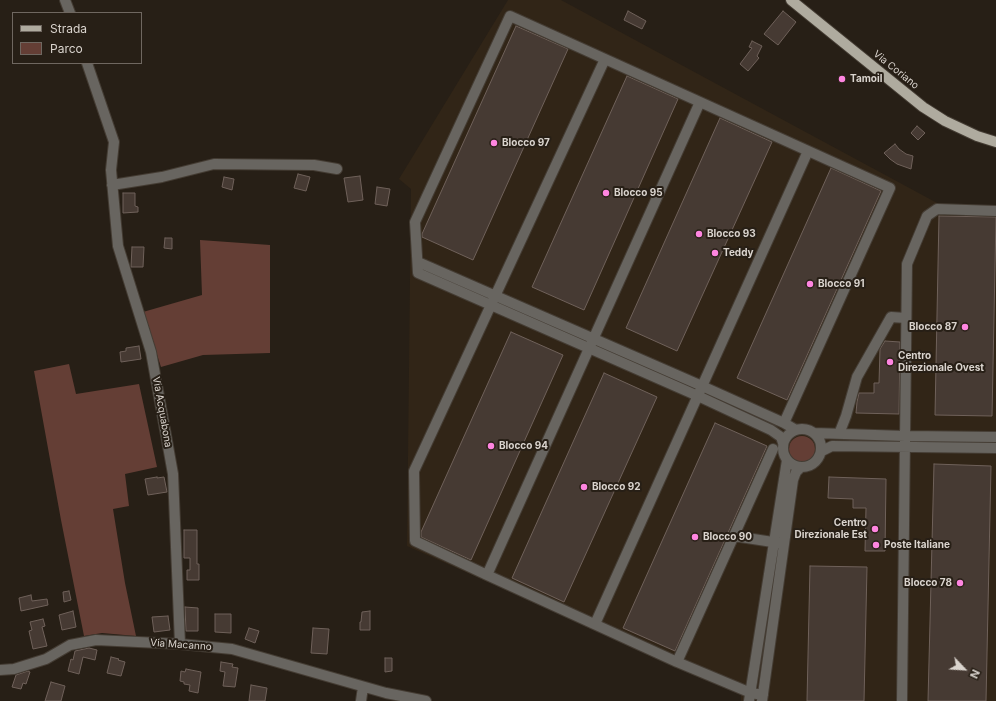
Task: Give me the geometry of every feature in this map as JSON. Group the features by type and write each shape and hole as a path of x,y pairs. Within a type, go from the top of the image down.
{"main road":[{"name":"Via Coriano","path":"791,0 922,107 945,121 977,136 996,142"}],"street":[{"path":"65,0 70,12"},
{"path":"784,423 890,188 510,16 416,222 418,272 594,338 784,423 796,430"},
{"path":"605,59 414,471 415,541 678,662 750,697 762,698 787,460"},
{"name":"Via Acquabona","path":"87,64 114,142 111,170 118,246 151,352 173,474 180,644"},
{"path":"487,575 700,102"},
{"path":"595,624 808,151"},
{"path":"112,186 162,177 214,164 314,165 337,169"},
{"path":"902,701 907,264 927,216 937,210 996,211"},
{"path":"418,262 589,348 771,430 780,437 784,443"},
{"path":"839,434 846,416 857,377 891,317 906,318"},
{"path":"846,416 849,434"},
{"path":"750,697 778,543 793,480 796,472 800,468 810,466 816,462 822,451 819,438 814,433 802,429 790,433 786,437 783,449 787,460 791,464 800,468"},
{"path":"814,433 996,437"},
{"path":"822,451 832,446 996,448"},
{"path":"678,662 773,449"},
{"path":"734,536 778,543"},
{"name":"Via Macanno","path":"0,670 14,669 46,659 70,645 96,640 180,644 232,649 386,693 426,701"},
{"path":"361,701 363,686"}],"shaded area":[{"path":"508,0 561,0 939,204 996,206 996,701 741,701 741,694 407,546 411,189 399,179"}],"green space":[{"path":"200,240 270,245 270,353 203,355 161,367 143,312 202,295"},
{"path":"69,364 76,394 139,384 157,467 125,474 129,506 113,509 125,583 136,636 102,633 84,636 34,371"},
{"path":"802,436 811,440 815,449 811,458 802,462 793,458 789,449 793,440"}],"building":[{"path":"628,11 646,21 642,29 624,20"},
{"path":"783,11 796,22 778,45 764,34"},
{"name":"Blocco 97","path":"516,26 568,49 473,260 422,237 422,234"},
{"path":"752,41 762,46 757,56 759,58 748,71 740,64 752,48 749,47"},
{"name":"Blocco 95","path":"627,76 678,99 584,310 532,287"},
{"name":"Blocco 93","path":"720,118 772,142 677,351 626,328"},
{"path":"917,126 925,133 918,140 911,133"},
{"path":"895,144 906,154 913,156 911,169 897,164 884,153"},
{"name":"Blocco 91","path":"831,168 881,191 787,400 737,378"},
{"path":"298,174 310,177 306,191 294,188"},
{"path":"360,176 363,200 348,202 344,178"},
{"path":"224,177 234,179 232,190 222,187"},
{"path":"377,187 390,189 387,206 375,204"},
{"path":"123,193 135,193 135,206 138,207 138,212 123,213"},
{"name":"Blocco 87","path":"939,216 996,217 992,416 935,415"},
{"path":"165,238 172,238 172,249 164,248"},
{"path":"132,247 144,247 143,267 131,267"},
{"name":"Blocco 94","path":"511,332 563,355 471,560 421,537 421,532"},
{"name":"Centro Direzionale Ovest","path":"885,341 900,342 899,414 856,413 859,393 874,393 874,383 879,383 880,349"},
{"path":"139,346 141,359 121,362 120,352 126,351 126,348"},
{"name":"Blocco 92","path":"604,373 657,397 564,602 512,578"},
{"name":"Blocco 90","path":"715,423 767,446 675,651 623,628"},
{"name":"Blocco 78","path":"934,464 991,466 986,701 928,701"},
{"path":"164,477 167,492 148,495 145,479"},
{"name":"Centro Direzionale Est","path":"829,477 886,479 885,551 865,551 866,508 853,508 853,499 828,498"},
{"path":"184,530 197,530 197,564 199,564 199,580 187,580 187,570 190,570 190,558 184,558"},
{"path":"810,566 867,567 864,701 807,701"},
{"path":"69,591 71,600 64,602 63,592"},
{"path":"31,595 32,601 47,599 48,605 21,611 19,598"},
{"path":"185,607 198,608 198,631 186,631"},
{"path":"73,611 76,627 62,630 59,615"},
{"path":"370,611 370,630 360,630 362,612"},
{"path":"215,614 231,614 231,633 215,632"},
{"path":"168,616 170,630 154,632 152,617"},
{"path":"43,619 45,626 42,627 47,646 33,649 29,631 32,630 30,622"},
{"path":"249,628 259,631 255,643 245,639"},
{"path":"313,628 329,629 327,654 311,653"},
{"path":"89,648 97,650 95,660 83,657 79,674 68,671 75,651"},
{"path":"111,657 125,662 121,676 107,673"},
{"path":"385,658 392,658 392,671 385,672"},
{"path":"221,662 233,664 232,667 238,668 235,687 223,686 225,672 220,671"},
{"path":"186,669 201,672 198,693 189,691 190,685 184,684 184,682 180,681 181,671 185,672"},
{"path":"28,671 30,672 26,684 23,683 21,689 12,687 16,675"},
{"path":"51,682 65,686 61,701 45,701"},
{"path":"251,685 267,688 265,701 249,701"}],"place":[{"name":"Tamoil","path":"842,79"},
{"name":"Blocco 97","path":"494,143"},
{"name":"Blocco 95","path":"606,193"},
{"name":"Blocco 93","path":"699,234"},
{"name":"Teddy","path":"715,253"},
{"name":"Blocco 91","path":"810,284"},
{"name":"Blocco 87","path":"965,327"},
{"name":"Centro Direzionale Ovest","path":"890,362"},
{"name":"Blocco 94","path":"491,446"},
{"name":"Blocco 92","path":"584,487"},
{"name":"Centro Direzionale Est","path":"875,529"},
{"name":"Blocco 90","path":"695,537"},
{"name":"Poste Italiane","path":"876,545"},
{"name":"Blocco 78","path":"960,583"}]}
